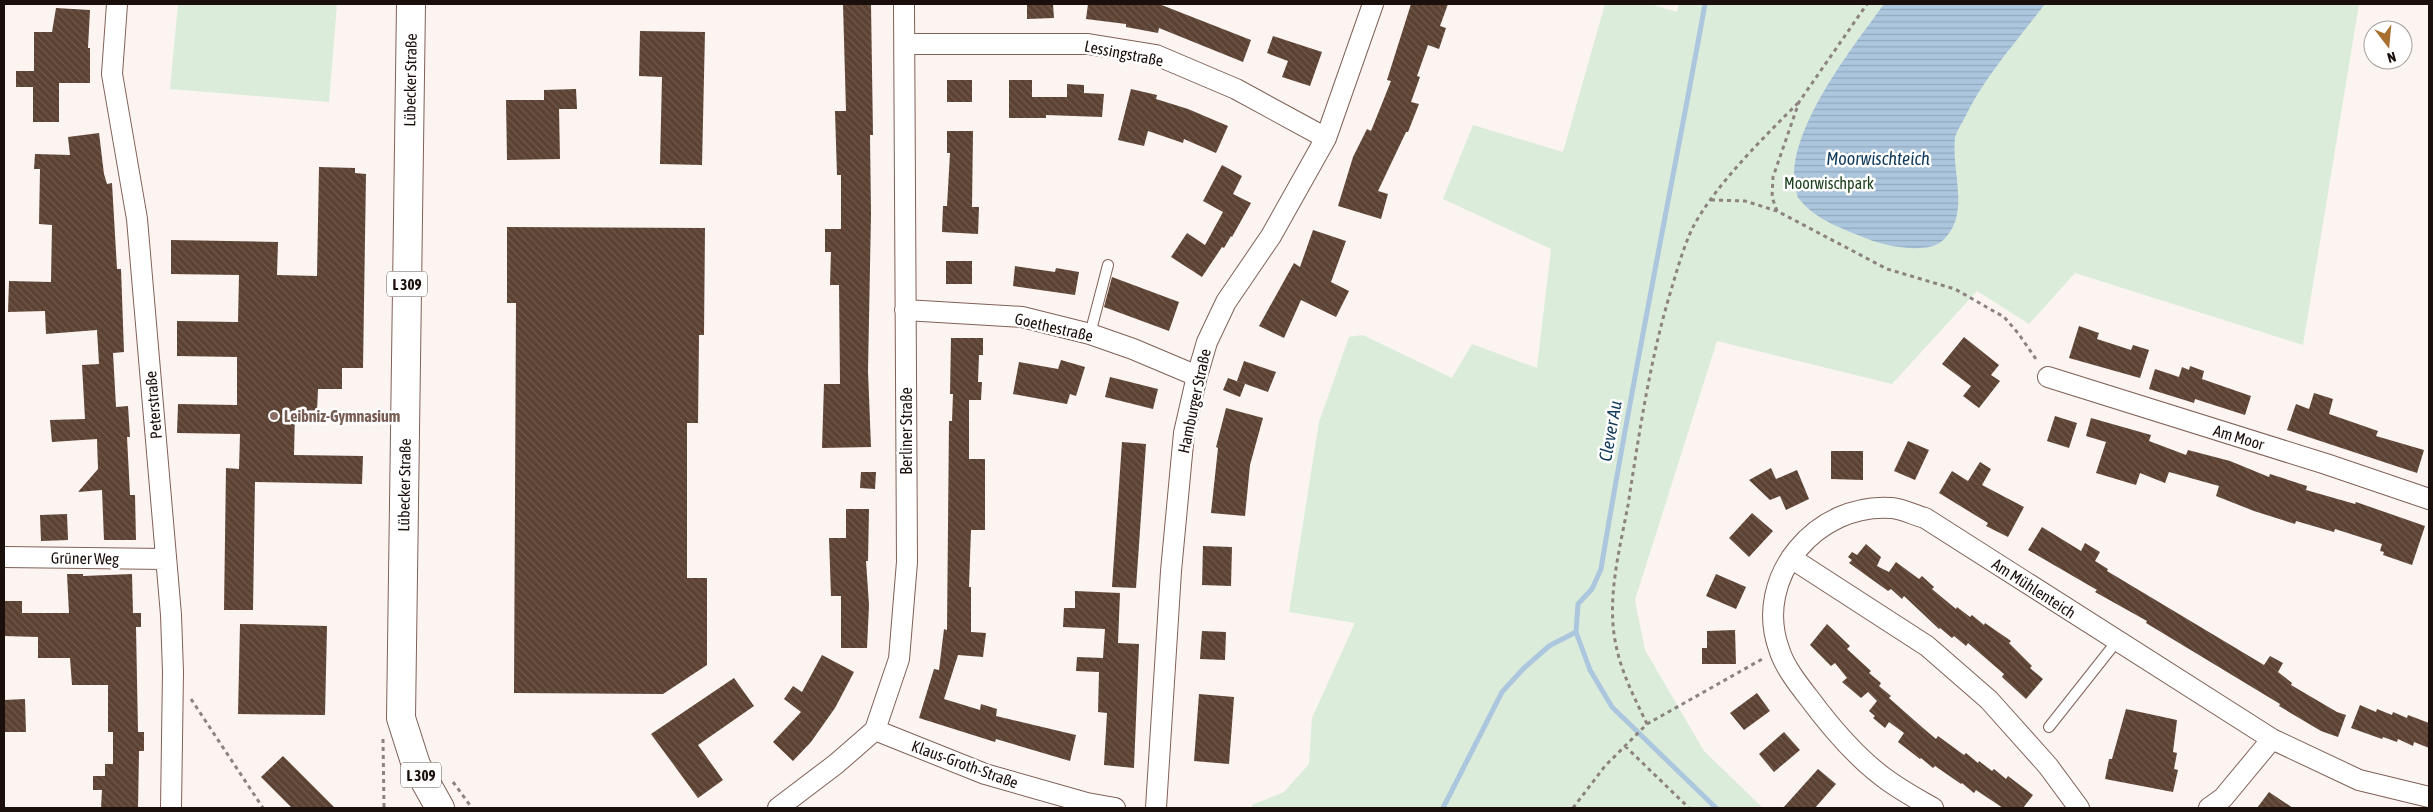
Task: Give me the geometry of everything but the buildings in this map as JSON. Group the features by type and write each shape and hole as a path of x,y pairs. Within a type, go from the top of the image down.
{"main road":[{"name":"Lübecker Straße","path":"411,4 401,718 416,765 440,808"}],"street":[{"name":"Peterstraße","path":"118,4 112,74 137,219 171,615 173,672 171,808"},
{"name":"Berliner Straße","path":"875,730 899,659 907,562 904,4"},
{"name":"Hamburger Straße","path":"1156,808 1172,571 1184,432 1197,376 1207,342 1226,302 1270,236 1326,138 1373,4"},
{"name":"Lessingstraße","path":"905,44 1088,44 1156,55 1236,89 1326,138"},
{"name":"Goethestraße","path":"905,310 1022,317 1090,334 1133,349 1197,376"},
{"name":"Am Moor","path":"2048,377 2326,464 2429,499"},
{"name":"Am Mühlenteich","path":"1932,808 1889,782 1832,729 1797,682 1778,650 1774,622 1776,588 1791,558 1811,533 1837,517 1867,510 1892,508 1925,518 2272,739 2358,780 2429,797"},
{"name":"Grüner Weg","path":"4,557 166,559"},
{"path":"1791,558 1927,646 1948,664 1989,700 2048,766 2079,808"},
{"path":"778,808 836,764 875,730"},
{"name":"Klaus-Groth-Straße","path":"875,730 985,774 1115,808"},
{"path":"2209,808 2223,798 2272,739"}],"lane":[{"path":"1090,334 1108,265"},
{"path":"2049,727 2117,641"}],"path":[{"path":"1647,724 1628,685 1617,648 1613,600 1645,396 1662,323 1681,257 1693,228 1711,200 1764,137 1799,102 1867,4"},
{"path":"1777,211 1772,197 1773,177 1799,102"},
{"path":"1711,200 1745,201 1777,211 1887,269 1956,289 2004,317 2018,332 2048,377"},
{"path":"1573,808 1605,766 1647,724 1778,650"},
{"path":"173,672 263,808"},
{"path":"1625,746 1689,808"}],"green space":[{"path":"178,4 337,4 329,102 170,89"},
{"name":"Moorwischpark","path":"1605,4 1651,4 1677,12 1679,4 2359,4 2303,345 2075,273 2029,324 1977,291 1892,384 1717,341 1635,600 1645,650 1704,751 1763,808 1252,808 1252,805 1284,792 1309,764 1312,718 1355,623 1289,612 1319,422 1349,337 1363,335 1452,378 1472,344 1537,368 1551,249 1443,199 1473,125 1563,152"}],"water":[{"name":"Moorwischteich","path":"1884,4 2045,4 1990,75 1958,130 1955,138 1958,193 1956,220 1950,232 1941,242 1925,248 1905,248 1884,244 1840,228 1814,214 1798,198 1796,190 1794,168 1799,144 1810,119 1823,93 1839,68"}],"waterway":[{"name":"Clever Au","path":"1705,4 1601,569 1592,589 1578,604 1576,632 1590,670 1612,707 1716,808"},
{"path":"1443,808 1502,692 1524,668 1549,646 1576,632"}],"place":[{"name":"Leibniz-Gymnasium","path":"274,416"}]}
